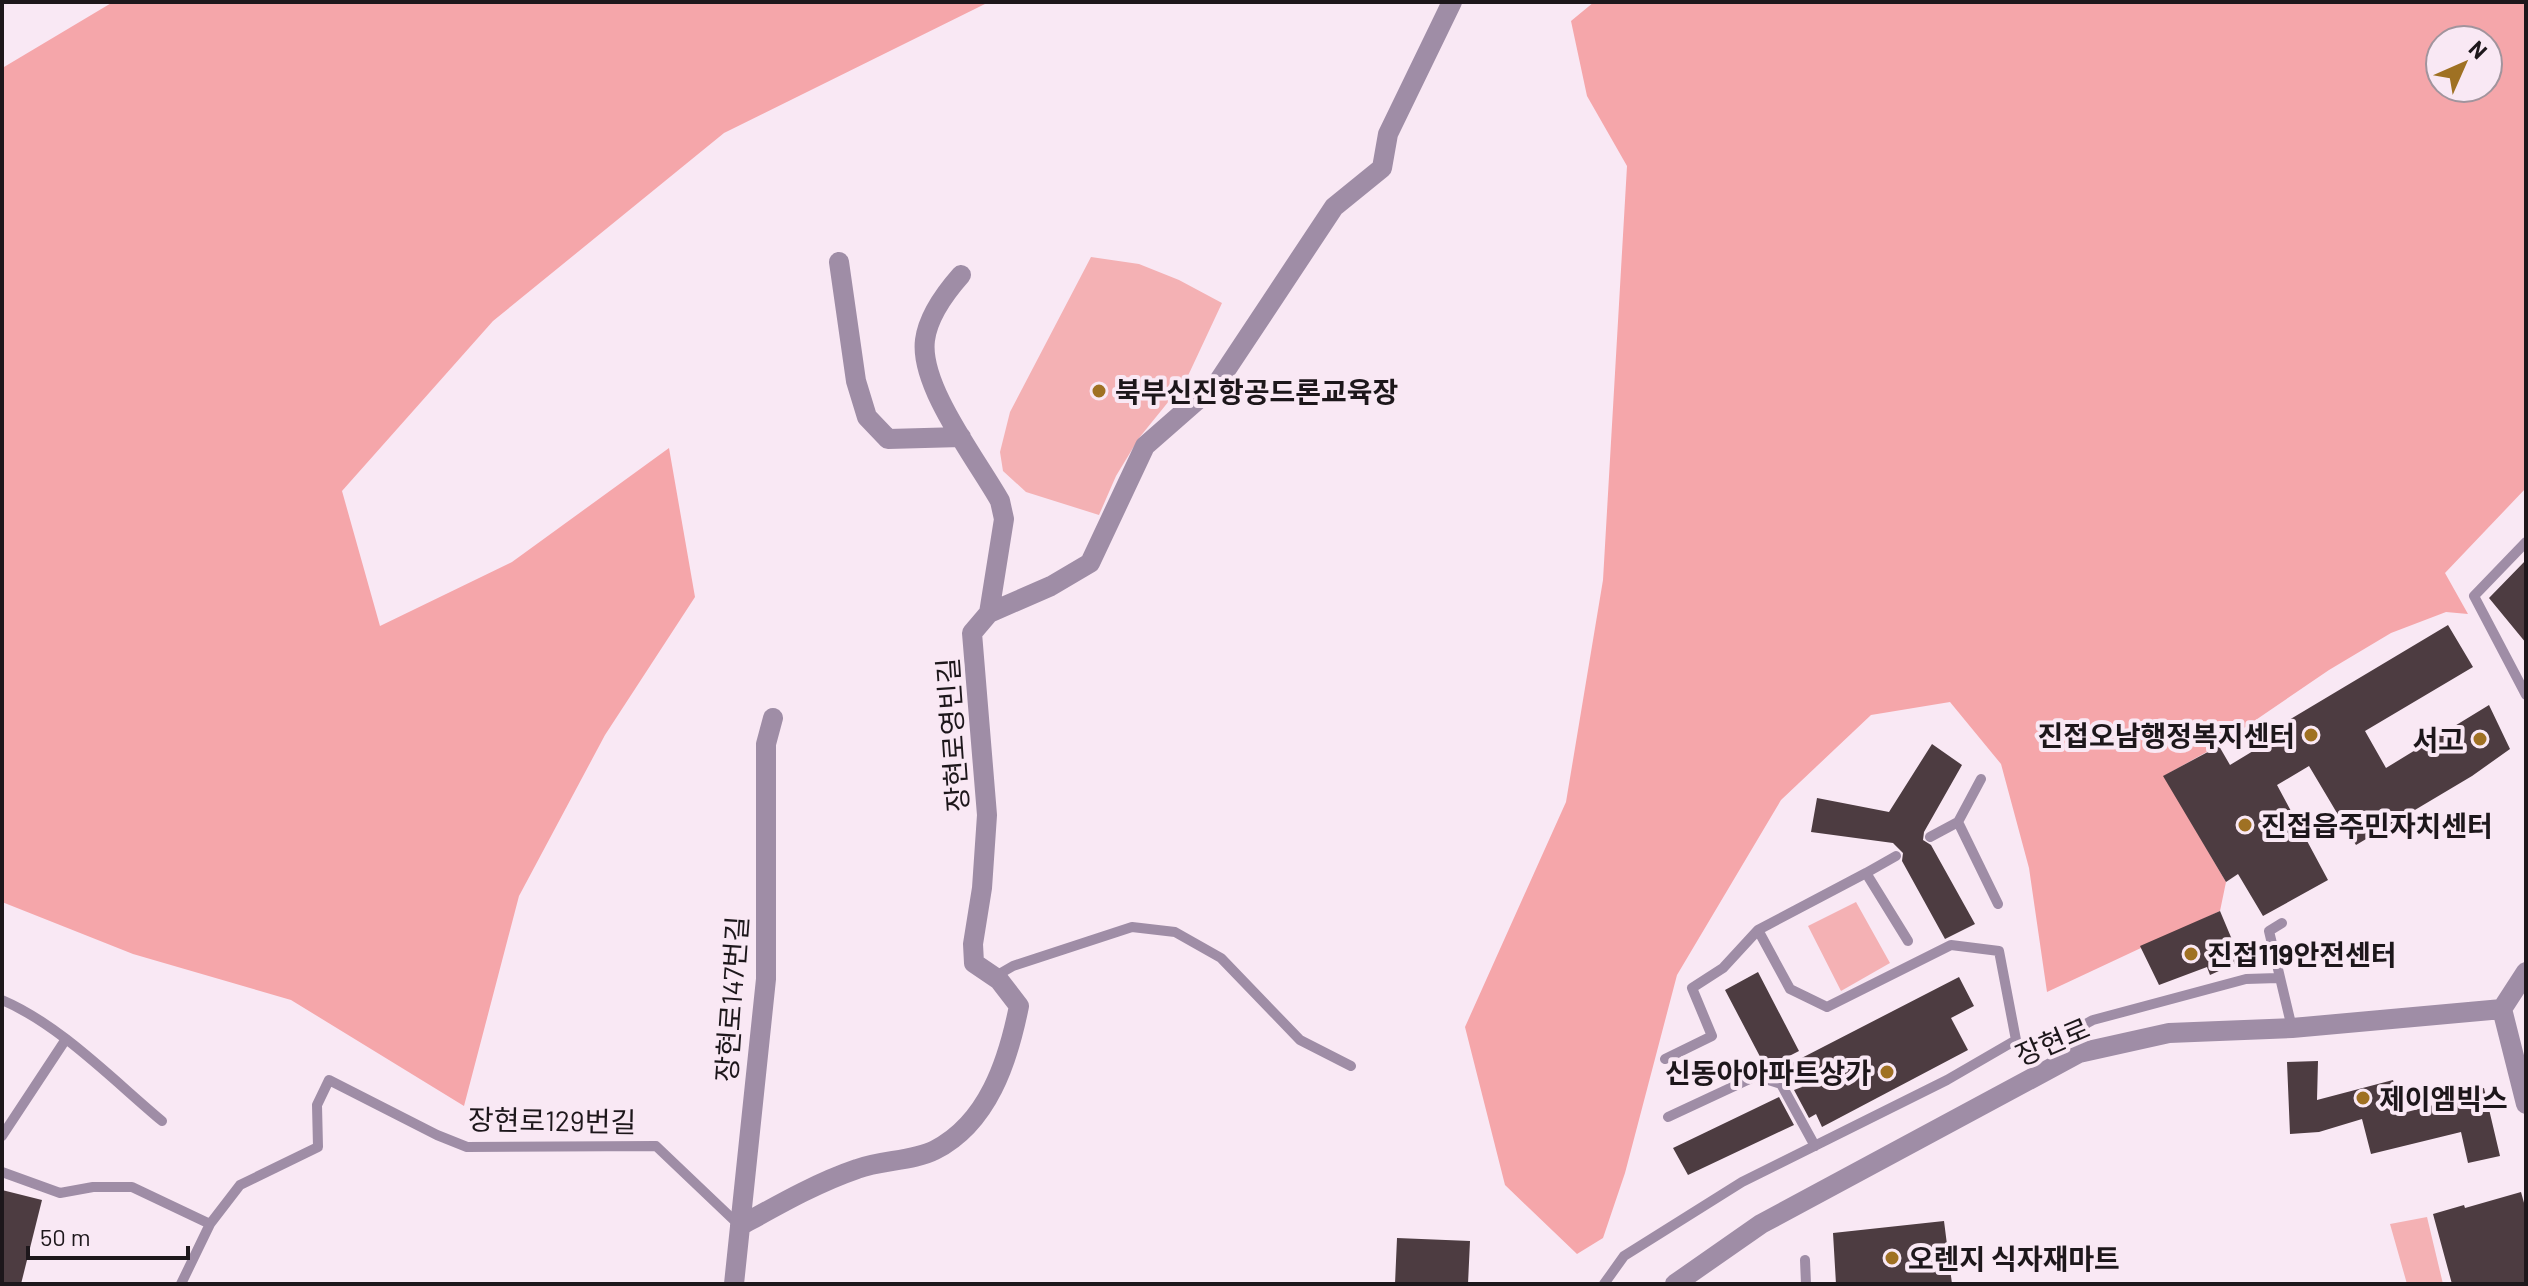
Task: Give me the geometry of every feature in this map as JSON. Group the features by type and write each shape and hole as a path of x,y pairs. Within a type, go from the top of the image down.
{"street":[{"path":"989,613 1051,586 1090,563 1145,446 1218,382 1334,207 1382,168 1388,134 1452,2"},
{"path":"839,262 856,381 867,417 888,439 961,437"},
{"path":"961,275 947,291 925,337 924,360 936,391 1000,501 1004,519 997,579 989,613"},
{"name":"장현로영빈길","path":"740,1226 811,1188 859,1168 934,1151 963,1129 989,1099 1015,1028 1019,1006 994,977 974,963 973,944 982,888 987,815 972,633 989,613"},
{"name":"장현로147번길","path":"734,1284 766,979 766,744 773,718"},
{"path":"2526,972 2502,1009 2526,1104"},
{"name":"장현로","path":"1675,1284 1761,1224 2072,1057 2169,1033 2292,1028 2502,1009"}],"lane":[{"path":"2526,542 2474,596 2526,695"},
{"path":"1930,837 1958,822 1981,779"},
{"path":"1958,822 1998,904"},
{"path":"1665,1059 1712,1036 1692,988 1723,968 1758,930 1896,856"},
{"path":"1866,873 1908,941"},
{"path":"2282,923 2269,931 2292,1028"},
{"path":"994,977 1013,966 1132,927 1175,932 1221,958 1300,1040 1351,1066"},
{"path":"1604,1284 1624,1256 1742,1182 1947,1080 2016,1040 1999,951 1951,945 1827,1007 1790,989 1758,930"},
{"path":"2072,1057 2071,1039 2079,1027 2093,1020 2246,979 2278,978"},
{"path":"2,1000 30,1011 162,1121"},
{"path":"2,1136 66,1039"},
{"path":"1668,1117 1756,1076 1781,1084 1815,1146"},
{"name":"장현로129번길","path":"181,1284 210,1224 240,1185 318,1147 317,1105 329,1080 467,1147 656,1146 740,1226"},
{"path":"2,1172 60,1193 93,1187 132,1187 210,1224"},
{"path":"1805,1260 1806,1284"}],"shaded area":[{"path":"113,2 989,2 724,133 493,321 342,491 380,626 512,562 669,448 695,597 605,735 519,896 464,1106 291,1000 133,954 2,902 2,74 4,67"},
{"path":"1594,2 2526,2 2526,488 2445,573 2468,614 2446,612 2391,633 2329,670 2219,745 2164,776 2226,882 2220,911 2047,992 2029,868 2001,764 1950,702 1871,715 1781,800 1677,975 1625,1173 1603,1238 1577,1254 1505,1185 1465,1027 1566,802 1603,580 1627,166 1587,96 1571,21"},
{"name":"북부신진항공드론교육장","path":"1091,257 1139,264 1179,280 1222,303 1186,380 1139,438 1116,476 1099,515 1026,492 1003,471 1000,452 1010,412"},
{"path":"1856,902 1890,963 1841,991 1808,926"},
{"path":"2427,1217 2443,1284 2407,1284 2390,1224"}],"building":[{"path":"2526,560 2526,643 2489,598"},
{"path":"2448,625 2473,667 2365,731 2386,768 2489,705 2510,749 2472,776 2356,845 2309,766 2277,785 2328,880 2263,916 2238,874 2226,882 2163,776 2219,746 2230,765 2263,745 2259,738"},
{"path":"1932,744 1962,765 1924,832 1923,840 1931,845 1975,924 1945,939 1902,861 1903,853 1893,843 1811,832 1817,798 1889,812"},
{"name":"진접119안전센터","path":"2220,911 2241,961 2210,975 2207,967 2159,985 2140,946"},
{"path":"1758,972 1799,1051 1766,1068 1725,990"},
{"path":"1959,977 1974,1006 1951,1018 1968,1050 1822,1127 1816,1114 1809,1118 1794,1090 1802,1087 1790,1064"},
{"path":"2318,1061 2317,1100 2393,1080 2403,1113 2453,1100 2452,1093 2484,1088 2500,1156 2468,1163 2461,1132 2371,1154 2362,1119 2319,1132 2290,1134 2287,1062"},
{"path":"1779,1097 1794,1125 1688,1175 1673,1148"},
{"path":"2,1190 42,1200 21,1284 2,1284"},
{"path":"2521,1192 2526,1210 2526,1284 2452,1284 2433,1214"},
{"name":"오렌지 식자재마트","path":"1944,1221 1952,1284 1836,1284 1833,1233"},
{"path":"1397,1238 1470,1241 1468,1284 1395,1284"}],"place":[{"name":"북부신진항공드론교육장","path":"1099,391"},
{"name":"진접오남행정복지센터","path":"2311,735"},
{"name":"서고","path":"2480,739"},
{"name":"진접읍주민자치센터","path":"2245,825"},
{"name":"진접119안전센터","path":"2191,954"},
{"name":"신동아아파트상가","path":"1887,1072"},
{"name":"제이엠빅스","path":"2363,1098"},
{"name":"오렌지 식자재마트","path":"1892,1258"}]}
